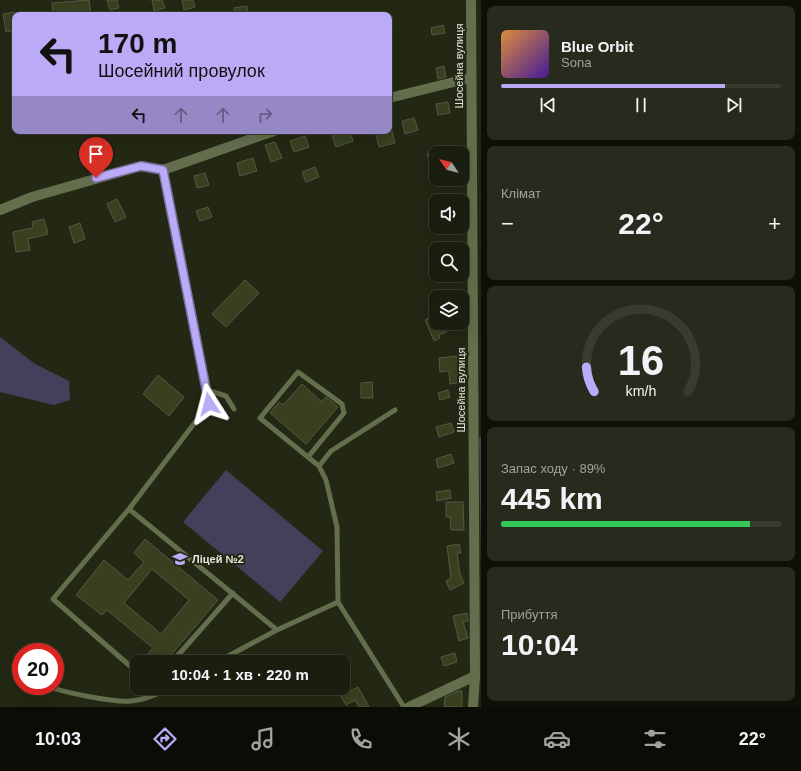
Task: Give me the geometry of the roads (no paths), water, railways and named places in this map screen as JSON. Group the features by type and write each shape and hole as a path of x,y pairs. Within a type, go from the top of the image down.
{"street":[{"name":"Шосейна вулиця","path":"471,0 470,78 475,676 473,707"},
{"path":"392,97 470,78"},
{"path":"0,210 32,197 141,166 163,170 265,134"},
{"path":"409,707 475,676"}],"lane":[{"path":"130,666 53,598 129,509 209,404 163,170"},
{"path":"308,457 344,413 344,408 342,404 298,372 260,418 319,466 326,480 337,528 338,602 404,707"},
{"path":"207,390 226,396 234,409"},
{"path":"319,466 331,451 395,410"},
{"path":"129,509 277,630"},
{"path":"178,655 233,594"},
{"path":"230,655 277,630 338,602"},
{"path":"64,690 111,700 131,701 150,695"}],"place":[{"name":"Ліцей №2","path":"180,559"}]}
